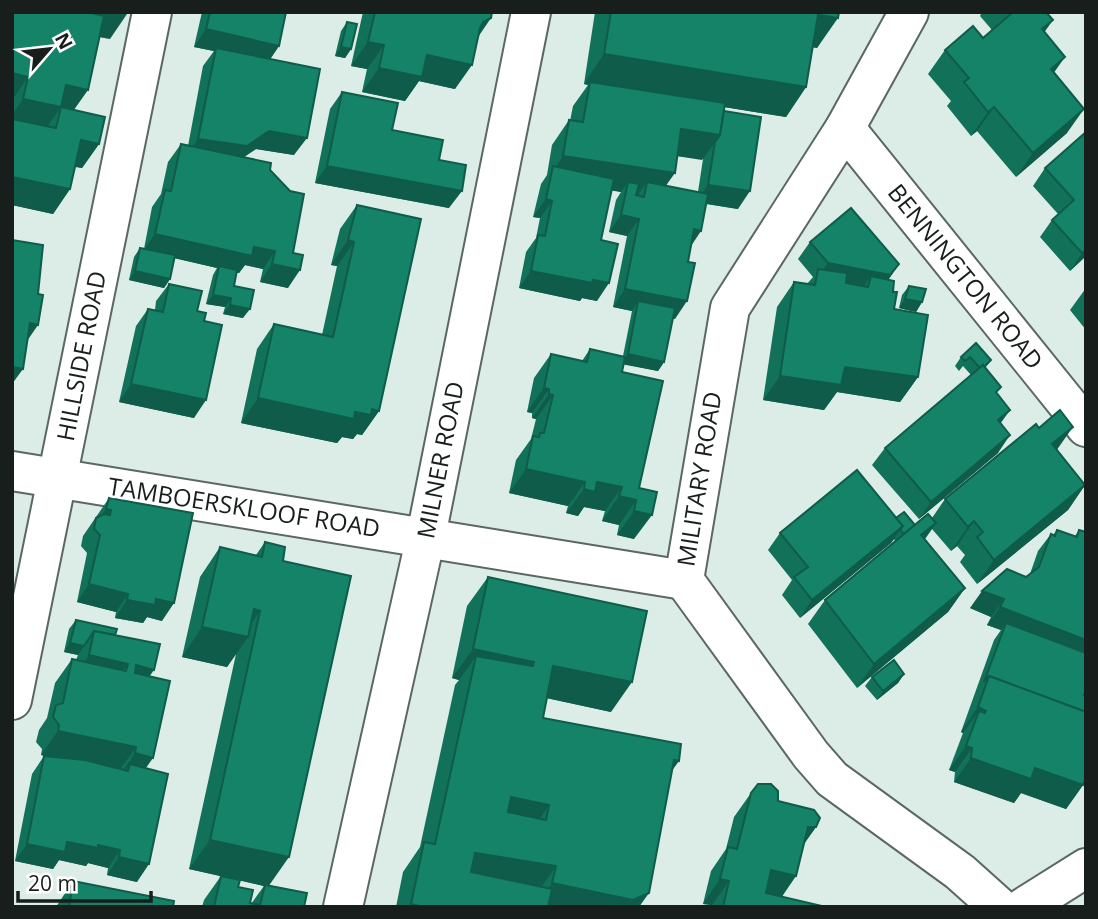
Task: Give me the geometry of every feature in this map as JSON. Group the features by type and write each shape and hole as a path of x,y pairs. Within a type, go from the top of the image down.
{"street":[{"name":"HILLSIDE ROAD","path":"12,700 152,12"},
{"name":"MILNER ROAD","path":"343,907 426,537 531,12"},
{"name":"MILITARY ROAD","path":"909,12 845,128 730,308 684,580 811,755 832,779 960,872 999,907"},
{"name":"BENNINGTON ROAD","path":"845,128 1086,426"},
{"name":"TAMBOERSKLOOF ROAD","path":"12,471 684,580"},
{"path":"1024,907 1086,868"}],"building":[{"path":"12,12 87,12 104,16 88,90 66,85 61,107 23,99 28,77 12,73"},
{"path":"210,12 286,12 279,46 206,29"},
{"path":"375,12 492,12 491,18 483,22 480,28 472,65 427,55 422,77 379,68 384,45 368,42"},
{"path":"611,12 839,12 838,18 818,15 806,87 604,54"},
{"path":"1013,12 1046,12 1053,20 1042,29 1065,57 1051,69 1084,109 1033,153 994,107 988,112 964,82 969,78 945,50 973,26 983,38"},
{"path":"347,22 357,24 351,49 341,47"},
{"path":"216,48 320,69 307,138 269,131 247,146 198,139"},
{"path":"590,82 725,103 720,135 681,129 675,173 563,156 569,120 583,122"},
{"path":"342,92 398,103 392,130 443,140 439,160 466,165 462,191 327,166"},
{"path":"61,107 105,117 99,144 81,140 70,189 12,177 12,119 56,128"},
{"path":"724,111 761,117 750,191 708,185 715,142 720,135"},
{"path":"1086,132 1086,250 1082,253 1052,220 1074,200 1045,168"},
{"path":"181,144 271,163 270,170 290,191 304,194 293,253 303,255 300,270 272,264 275,251 254,247 252,256 155,234 165,190 171,191"},
{"path":"553,166 614,179 601,240 618,244 609,283 593,280 592,283 531,271 538,235 545,236 552,201 546,199"},
{"path":"628,182 639,184 636,195 644,197 647,182 708,194 701,231 694,229 688,262 695,263 687,301 625,289 639,219 621,215"},
{"path":"357,205 421,219 379,411 372,409 371,415 355,412 354,419 258,398 274,324 333,337 354,242 348,240"},
{"path":"851,208 899,264 890,275 828,263 810,242"},
{"path":"12,240 43,245 38,294 43,295 38,325 30,323 23,369 12,367"},
{"path":"140,248 175,255 170,279 135,271"},
{"path":"219,266 237,270 234,286 254,290 250,309 230,305 231,298 213,295"},
{"path":"818,269 847,273 846,283 868,287 871,276 894,281 893,292 897,292 894,309 928,315 918,377 845,367 841,385 780,376 794,282 815,285"},
{"path":"169,284 202,291 197,311 206,313 204,321 222,325 206,400 131,384 148,309 163,312"},
{"path":"909,286 926,289 922,302 905,299"},
{"path":"638,301 675,308 664,362 628,354"},
{"path":"976,343 991,360 980,368 970,357 965,361 961,357"},
{"path":"590,349 625,357 622,372 663,381 639,488 657,492 652,515 634,511 636,500 619,496 622,487 597,482 595,492 584,489 585,482 526,469 533,436 539,437 540,433 544,433 553,395 549,394 549,389 544,388 551,354 587,362"},
{"path":"983,365 1001,387 996,392 1010,410 998,420 1010,435 931,502 885,448"},
{"path":"1060,410 1073,427 1052,444 1085,485 994,560 977,537 983,532 974,521 968,527 945,499 1036,424 1039,428"},
{"path":"857,470 903,526 812,600 794,577 808,567 780,533"},
{"path":"109,498 193,513 174,603 156,599 155,605 127,600 128,594 89,584 100,535 94,529 96,518 104,514 110,515 111,510 106,509"},
{"path":"904,512 915,525 904,534 900,530 903,526 896,518"},
{"path":"928,514 936,523 921,535 965,588 874,664 825,600"},
{"path":"1057,530 1077,537 1079,530 1086,532 1086,640 1000,607 1004,599 982,591 1007,569 1026,577 1039,567 1051,534 1055,536"},
{"path":"265,542 285,547 283,561 351,576 289,857 210,840 260,611 254,609 248,637 202,627 220,547 262,557"},
{"path":"488,577 647,611 632,682 553,666 543,718 681,744 679,761 674,760 649,893 633,900 552,883 556,866 475,853 471,872 552,889 548,907 424,907 411,904 424,842 435,844 476,656 533,666 534,662 473,649","holes":["511,797 549,805 546,820 508,812"]},
{"path":"76,620 117,629 115,635 94,631 84,646 70,643"},
{"path":"1006,623 1086,653 1086,712 989,676 984,682"},
{"path":"94,631 160,644 154,670 136,665 135,673 170,681 153,758 135,753 136,747 58,731 59,725 53,717 56,705 63,703 72,659 126,671 128,664 89,655"},
{"path":"894,660 904,674 883,691 872,677"},
{"path":"989,676 1086,712 1086,778 1083,785 1035,768 1031,779 971,758 972,748 966,746 979,711 986,711 978,707"},
{"path":"44,756 85,760 128,771 130,764 168,774 149,864 119,857 120,850 98,845 98,848 67,842 65,852 27,844"},
{"path":"758,784 771,784 778,791 778,801 814,810 820,818 816,827 808,827 796,876 771,870 766,893 826,907 723,907 729,881 720,879 728,847 737,849 751,793"},
{"path":"221,876 240,880 238,887 253,890 250,903 260,905 265,885 307,893 304,907 214,907"},
{"path":"73,881 174,901 173,907 69,907"}]}
